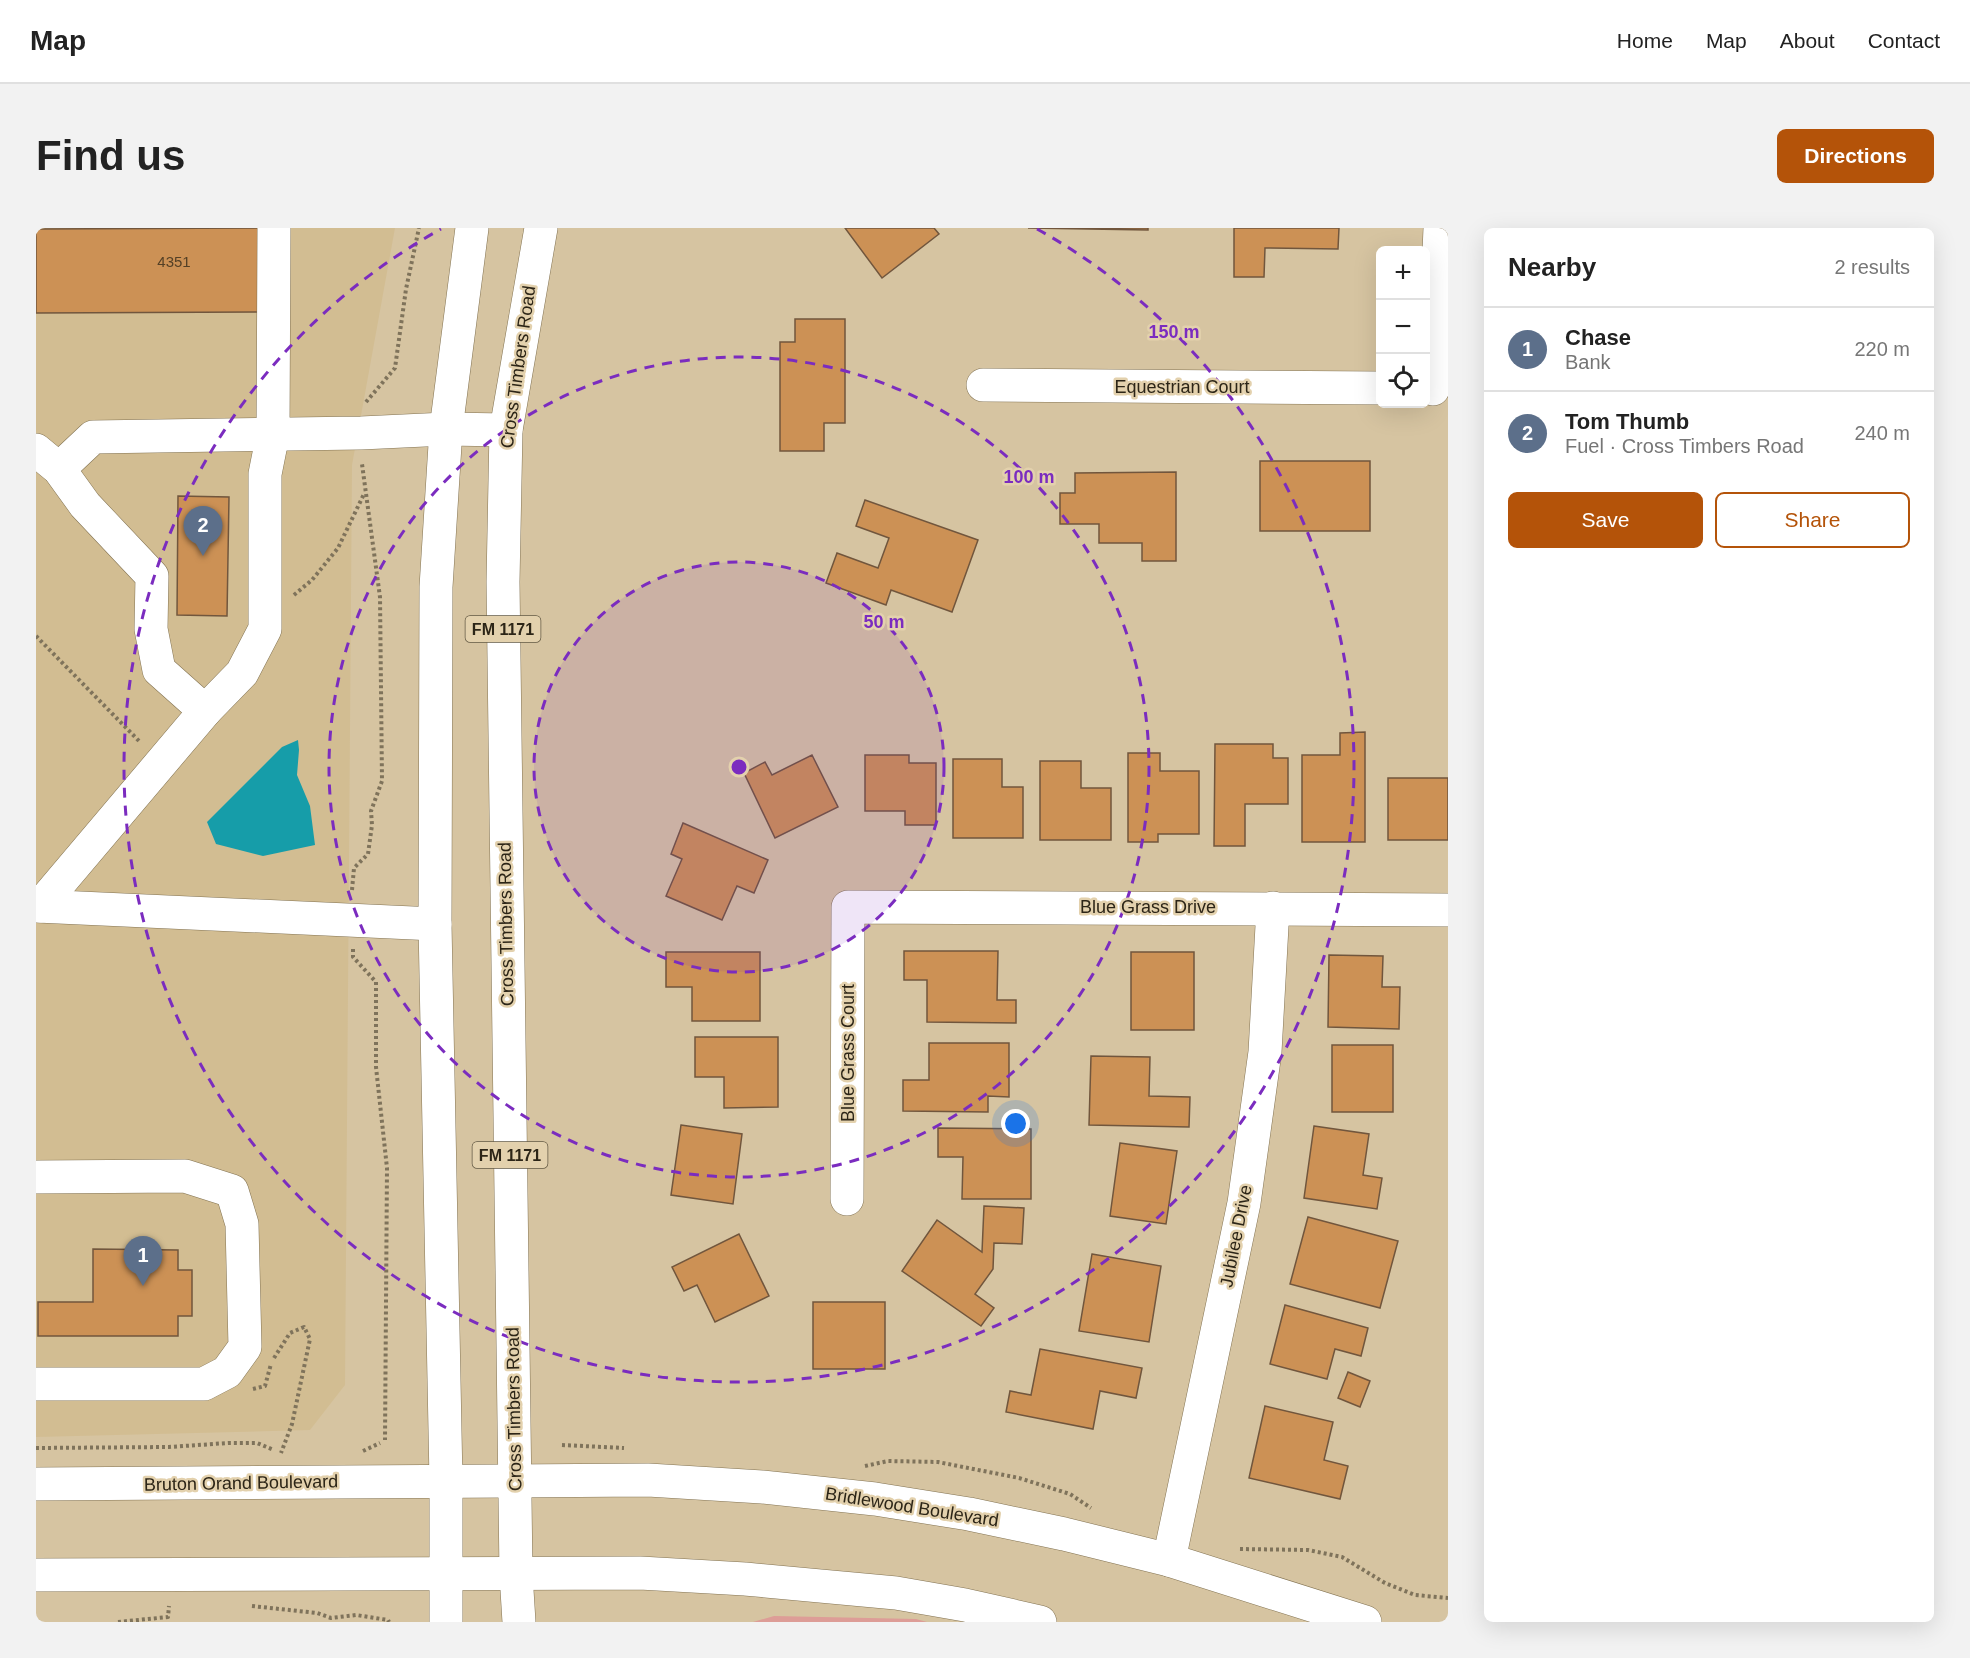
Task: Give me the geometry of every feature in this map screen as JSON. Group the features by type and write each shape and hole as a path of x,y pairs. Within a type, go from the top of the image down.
{"main road":[{"path":"38,906 205,711 242,674 265,629 265,474 273,434 274,228"},
{"path":"446,1622 446,1481 435,924 436,587 446,429 472,228"},
{"name":"Cross Timbers Road","path":"519,1622 516,1574 503,618 506,430 541,228"},
{"path":"1435,389 1440,228"},
{"name":"Equestrian Court","path":"983,385 1376,388"},
{"path":"205,711 159,670 151,629 152,576 85,506 48,460 93,436 361,433 446,429 506,430"},
{"path":"38,906 435,924"},
{"name":"Blue Grass Drive","path":"848,907 1448,910"},
{"name":"Blue Grass Court","path":"847,1199 848,907"},
{"name":"Jubilee Drive","path":"1169,1560 1244,1203 1265,1052 1273,908"},
{"path":"36,1177 185,1176 232,1191 242,1224 245,1347 227,1372 204,1384 36,1384"},
{"name":"Bridlewood Boulevard","path":"446,1481 648,1480 762,1487 875,1499 969,1514 1064,1534 1169,1560 1365,1622"},
{"name":"Bruton Orand Boulevard","path":"36,1484 446,1481"},
{"path":"36,1575 640,1573 828,1586 931,1599 1040,1622"}],"path":[{"path":"385,1440 387,1168 376,1066 376,982 353,957 354,867 368,855 372,825 371,811 381,781 380,597 365,493 358,411 395,368 406,289 419,228"},
{"path":"36,636 161,763"},
{"path":"227,1372 250,1390 265,1386 272,1360 290,1333 304,1327 310,1339 292,1424 281,1454"},
{"path":"36,1448 169,1447 257,1443 281,1454 292,1454"},
{"path":"357,1454 380,1443"},
{"path":"160,1606 180,1605"},
{"path":"118,1622 168,1617 169,1606"},
{"path":"248,1606 316,1613 331,1618 356,1615 389,1622"}],"shaded area":[{"path":"36,228 395,228 352,465 345,1385 310,1430 36,1437"},
{"path":"774,1616 916,1619 927,1622 753,1622"}],"water":[{"path":"298,740 297,775 310,806 315,845 263,856 216,844 207,822 282,747"}],"building":[{"path":"259,228 260,312 36,313 36,229"},
{"path":"845,228 934,228 939,234 882,278"},
{"path":"1028,228 1148,228 1148,230"},
{"path":"1234,228 1339,228 1338,249 1265,248 1264,277 1234,277"},
{"path":"795,319 845,319 845,423 824,423 824,451 780,451 780,342 795,342"},
{"path":"1260,461 1370,461 1370,531 1260,531"},
{"path":"1176,472 1176,561 1142,561 1142,543 1099,543 1099,524 1060,524 1060,493 1075,493 1075,473"},
{"path":"178,496 229,497 227,616 177,615"},
{"path":"865,500 978,540 952,612 891,590 886,605 826,583 837,553 878,568 889,538 856,526"},
{"path":"1365,732 1365,842 1302,842 1302,755 1340,755 1340,733"},
{"path":"1215,744 1273,744 1273,758 1288,758 1288,804 1245,804 1245,846 1214,846"},
{"path":"1128,753 1160,753 1160,771 1199,771 1199,834 1158,834 1158,842 1128,842"},
{"path":"812,755 838,807 775,838 744,773 765,762 772,775"},
{"path":"865,755 909,755 909,763 936,763 936,825 905,825 905,811 865,811"},
{"path":"953,759 1002,759 1002,787 1023,787 1023,838 953,838"},
{"path":"1040,761 1081,761 1081,788 1111,788 1111,840 1040,840"},
{"path":"1388,778 1448,778 1448,840 1388,840"},
{"path":"683,823 768,860 754,893 737,886 722,920 666,896 682,859 671,854"},
{"path":"904,951 998,951 997,1000 1016,1000 1016,1023 927,1022 927,980 904,980"},
{"path":"666,952 760,952 760,1021 692,1021 692,987 666,987"},
{"path":"1131,952 1194,952 1194,1030 1131,1030"},
{"path":"1329,955 1383,956 1382,987 1400,987 1399,1029 1328,1027"},
{"path":"695,1037 778,1037 778,1107 724,1108 724,1077 695,1077"},
{"path":"929,1043 1009,1043 1009,1097 988,1096 988,1112 903,1111 903,1080 929,1080"},
{"path":"1332,1045 1393,1045 1393,1112 1332,1112"},
{"path":"1091,1056 1150,1057 1149,1096 1190,1097 1189,1127 1089,1125"},
{"path":"681,1125 742,1134 733,1204 671,1195"},
{"path":"1314,1126 1369,1134 1363,1175 1382,1178 1377,1209 1304,1198"},
{"path":"938,1128 1031,1129 1031,1199 962,1199 963,1157 938,1157"},
{"path":"1120,1143 1177,1151 1166,1224 1110,1216"},
{"path":"984,1206 1024,1208 1022,1244 994,1243 993,1269 975,1294 994,1308 981,1326 902,1271 937,1220 982,1252"},
{"path":"1308,1217 1398,1241 1380,1308 1290,1284"},
{"path":"739,1234 769,1296 715,1322 697,1285 684,1291 672,1267"},
{"path":"93,1249 178,1250 178,1270 192,1270 192,1316 178,1316 178,1336 38,1336 38,1302 93,1302"},
{"path":"1092,1254 1161,1266 1149,1342 1079,1331"},
{"path":"813,1302 885,1302 885,1369 813,1369"},
{"path":"1285,1305 1368,1328 1361,1356 1335,1349 1327,1379 1270,1364"},
{"path":"1040,1349 1142,1368 1136,1398 1100,1391 1093,1429 1006,1412 1010,1391 1031,1395"},
{"path":"1348,1372 1370,1381 1360,1407 1338,1398"},
{"path":"1265,1406 1333,1422 1324,1460 1348,1466 1340,1499 1249,1478"}],"place":[{"name":"Tom Thumb","path":"203,556"},
{"name":"Chase","path":"143,1286"}]}
